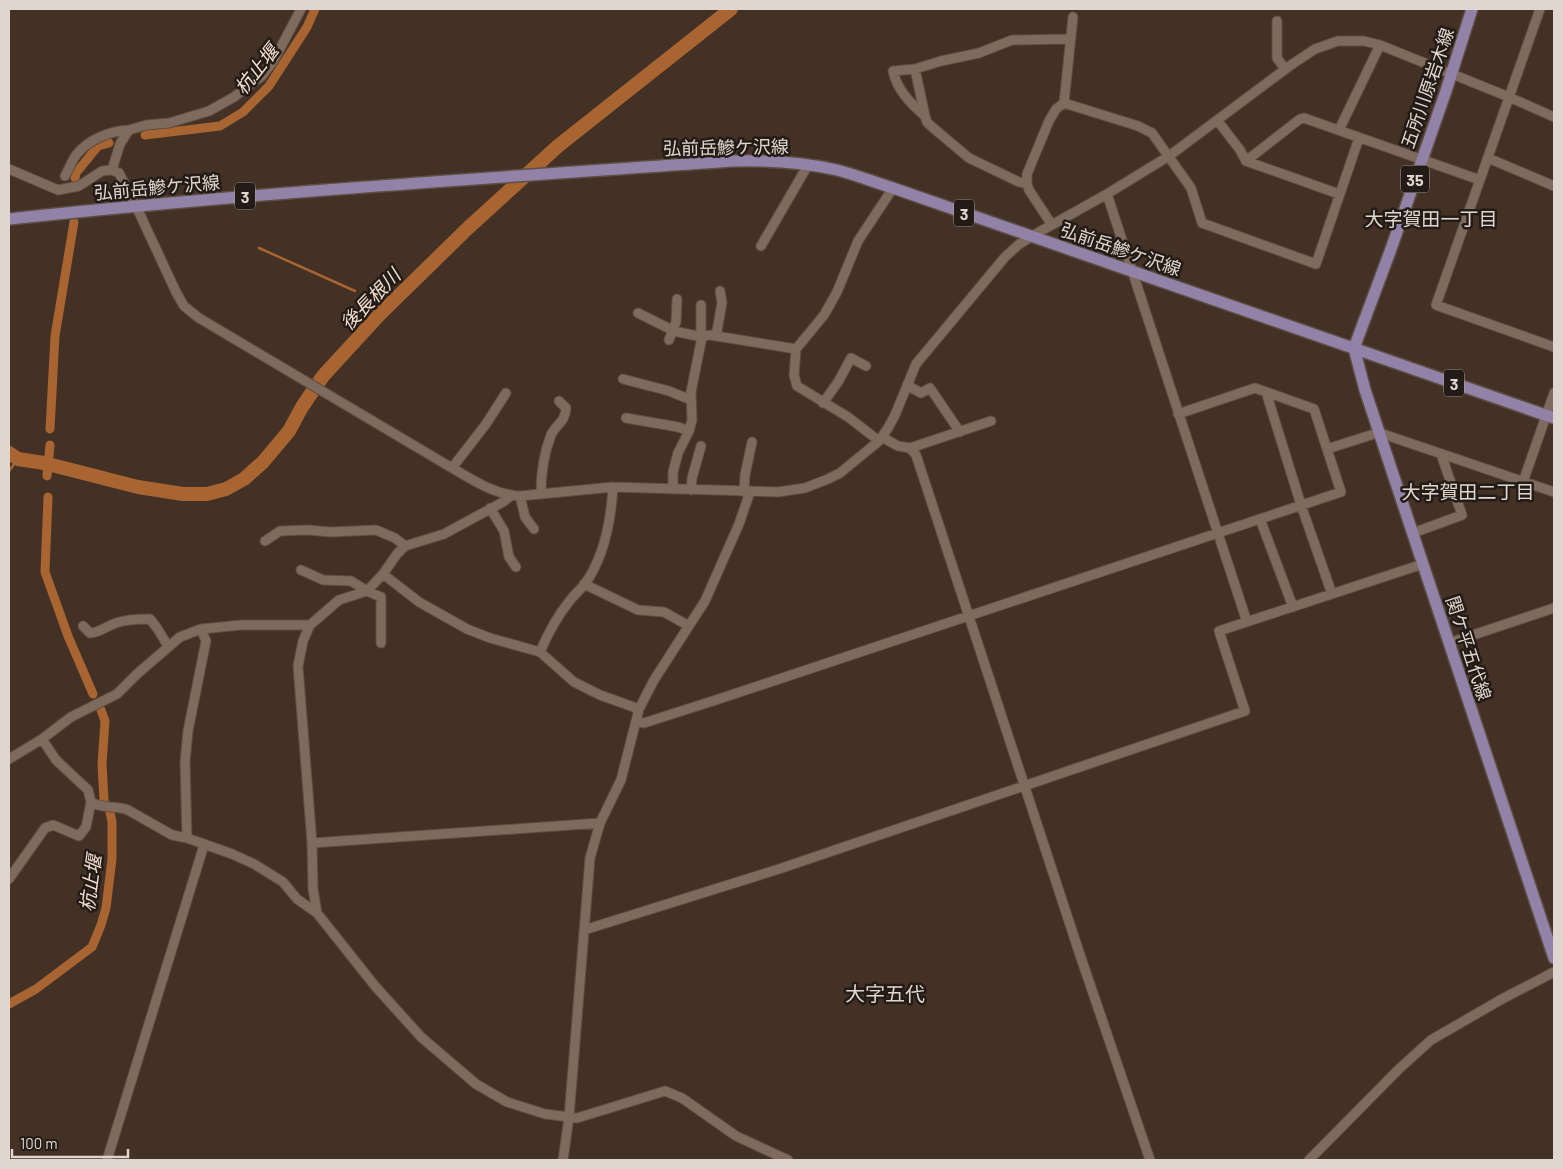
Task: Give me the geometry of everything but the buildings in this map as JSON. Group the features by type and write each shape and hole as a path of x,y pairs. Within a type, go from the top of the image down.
{"main road":[{"name":"五所川原岩木線","path":"1354,348 1422,160 1472,9"},
{"name":"弘前岳鰺ケ沢線","path":"9,219 136,206 481,178 732,161 808,164 838,170 893,188 1550,417"},
{"name":"関ケ平五代線","path":"1354,348 1380,433 1554,958"}],"street":[{"path":"65,176 75,156 85,145 116,131 169,123 209,111 234,97 262,76 274,60 300,9"},
{"path":"1540,9 1436,305 1554,347"},
{"path":"1052,225 1027,184 1027,174 1049,121 1056,109 1064,102 1073,17"},
{"path":"1276,21 1277,58 1285,69"},
{"path":"1027,184 969,158 931,126 895,82 893,71 915,69 941,60 979,53 1012,40 1071,39"},
{"path":"9,169 58,190 79,186 102,171 112,170 119,174 184,306 199,318 489,488 516,495 613,487 747,492 791,491 840,473 881,438 895,415 916,364 1005,257 1018,245 1169,156 1285,69 1316,49 1332,43 1350,41 1364,41 1380,45 1554,117"},
{"path":"1339,130 1380,45"},
{"path":"915,69 924,116"},
{"path":"1064,102 1138,126 1152,133 1191,188 1202,223 1316,264 1359,138"},
{"path":"1246,161 1300,119 1304,118 1480,180"},
{"path":"1217,120 1246,161 1339,194"},
{"path":"112,170 120,144 129,130"},
{"path":"1488,158 1554,186"},
{"path":"761,246 808,164"},
{"path":"893,188 858,241 837,292 824,314 796,349 794,375 798,386 881,438 898,446 910,448 991,421"},
{"path":"1107,194 1247,622"},
{"path":"716,336 722,303 720,291"},
{"path":"669,340 674,331 677,299"},
{"path":"673,489 673,472 678,453 689,431 692,420 691,392 702,337 701,306"},
{"path":"638,313 674,331 702,337 708,335 716,336 796,349"},
{"path":"823,403 838,382 851,358 866,366"},
{"path":"623,379 670,391 691,400"},
{"path":"907,385 921,393 930,388 960,432"},
{"path":"636,721 644,723 1341,492 1314,409 1254,388 1178,414"},
{"path":"1266,392 1301,505 1332,594"},
{"path":"1523,482 1550,417 1554,393"},
{"path":"452,468 486,424 506,394"},
{"path":"541,493 541,475 552,433 562,422 566,414 566,408 559,401"},
{"path":"626,418 678,426 689,431"},
{"path":"1327,449 1380,433 1554,492"},
{"path":"563,1160 569,1117 590,858 600,823 621,780 639,710 654,680 705,601 739,524 747,492 745,475 752,442"},
{"path":"691,490 692,478 701,446"},
{"path":"910,448 916,455 1080,955 1150,1160"},
{"path":"1413,533 1462,515 1441,454"},
{"path":"540,652 548,632 571,598 584,584 600,557 606,538 613,487"},
{"path":"317,913 313,889 312,843 298,666 303,641 310,625 339,600 367,591 405,546 444,534 516,495"},
{"path":"516,495 525,517 534,529"},
{"path":"490,508 504,531 509,557 516,567"},
{"path":"1260,519 1293,607"},
{"path":"265,541 280,531 308,530 331,532 376,530 395,538 405,546"},
{"path":"584,930 779,868 1245,711 1219,631 1423,564"},
{"path":"301,570 323,580 351,581 381,597 382,643"},
{"path":"383,574 419,602 467,629 490,638 540,652 574,682 600,695 639,710"},
{"path":"584,584 638,610 664,612 689,626"},
{"path":"1449,643 1554,608"},
{"path":"83,626 90,632 96,633 105,627 119,622 150,619 168,646"},
{"path":"9,759 42,739 71,718 117,694 180,637 201,629 241,625 310,625"},
{"path":"187,838 185,762 188,731 206,641 201,629"},
{"path":"9,880 45,828 53,825 79,836 86,827 91,802 88,790 56,760 42,739"},
{"path":"91,802 95,805 122,807 172,835 187,838 254,864 282,882 297,899 317,913 375,986 421,1037 476,1084 507,1102 546,1114 577,1118 666,1091 682,1098 736,1136 788,1160"},
{"path":"312,843 600,823"},
{"path":"107,1160 204,845"},
{"path":"1309,1160 1394,1074 1431,1040 1502,999 1554,972"}],"waterway":[{"name":"杭止堰","path":"145,135 220,126 243,112 269,86 307,27 315,9"},
{"name":"後長根川","path":"9,453 18,459 44,463 138,487 183,494 207,494 226,489 244,479 263,462 289,431 302,407 323,376 380,314 468,228 558,146 731,9"},
{"name":"杭止堰","path":"75,178 76,173 98,146 109,143"},
{"name":"杭止堰","path":"50,429 55,336 74,222"},
{"path":"259,248 355,291"},
{"name":"後長根川","path":"374,310 380,314"},
{"name":"杭止堰","path":"47,476 50,445"},
{"path":"9,471 18,459"},
{"name":"杭止堰","path":"48,497 45,572 68,636 93,694"},
{"name":"杭止堰","path":"101,710 105,721 102,764 105,805"},
{"name":"杭止堰","path":"9,1004 36,989 92,947 106,908 112,859 112,822 110,812"}],"district":[{"name":"大字賀田一丁目","path":"1431,218"},
{"name":"大字賀田二丁目","path":"1468,491"},
{"name":"大字五代","path":"885,993"}]}
